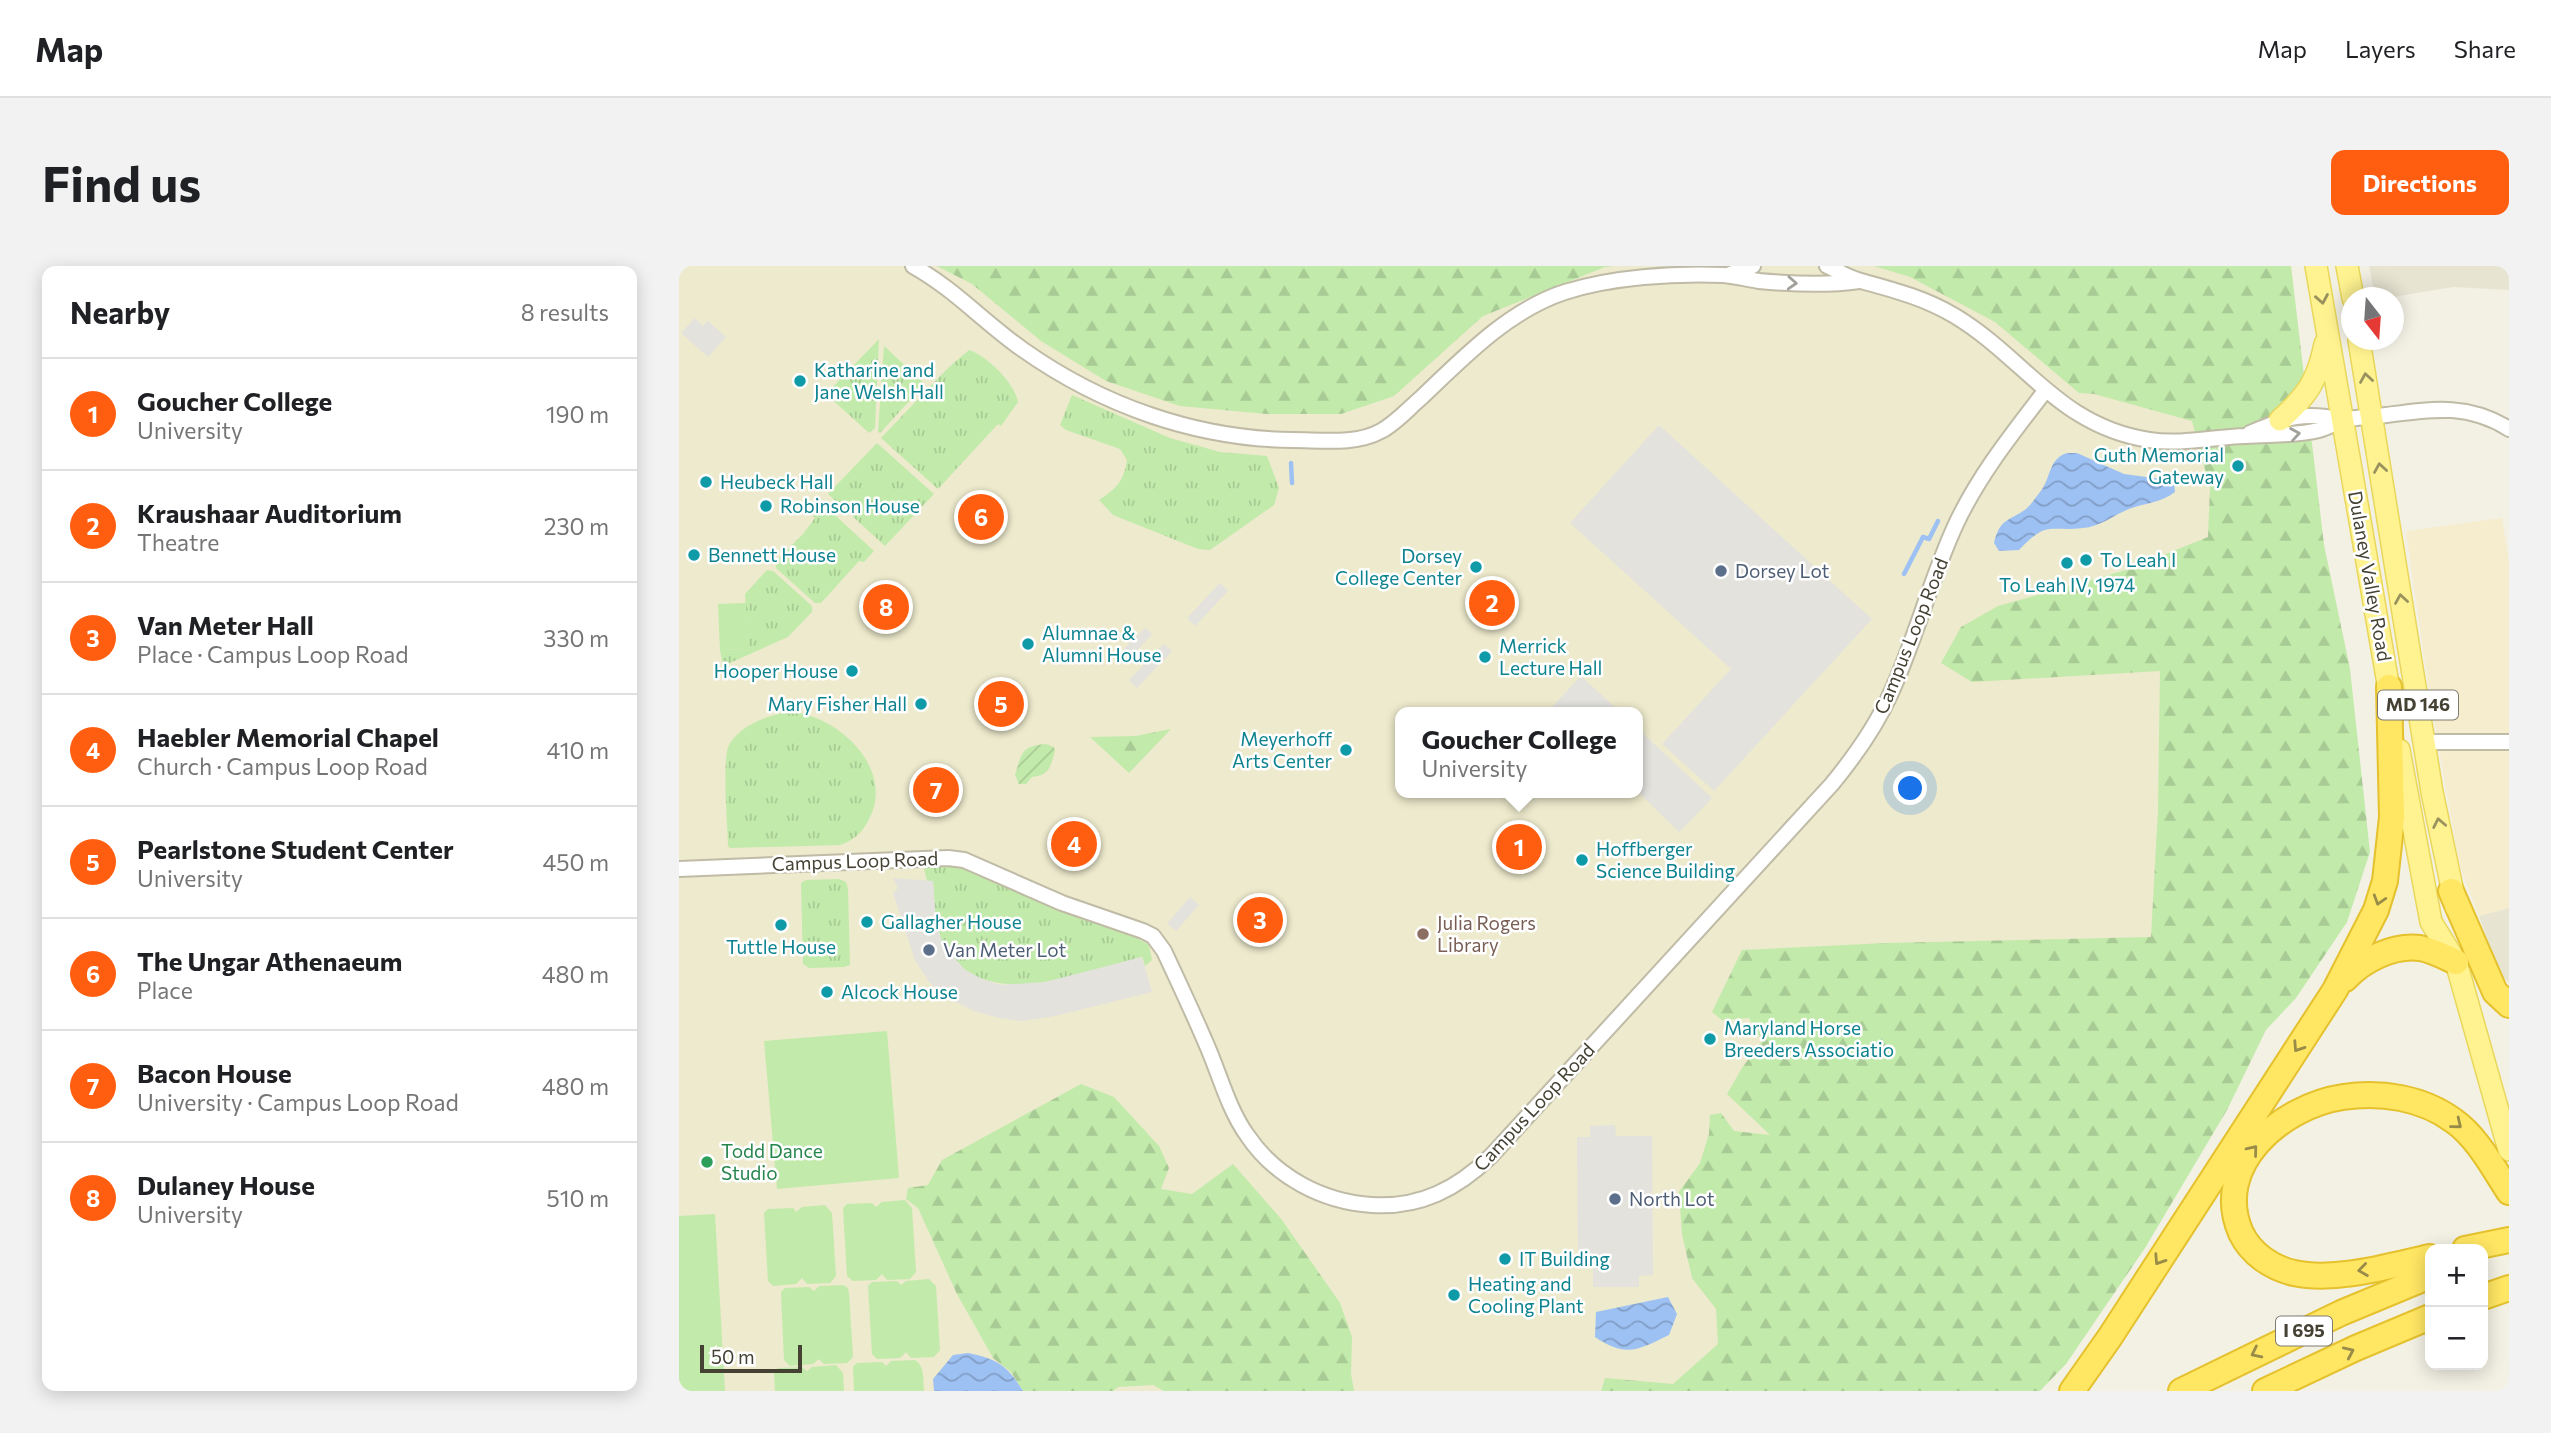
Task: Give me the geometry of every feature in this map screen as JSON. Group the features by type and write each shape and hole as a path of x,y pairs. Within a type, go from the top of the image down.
{"highway":[{"path":"2072,1391 2110,1337 2335,990 2376,909 2385,881 2392,817 2389,687"},
{"path":"2451,891 2495,992 2509,1005"},
{"path":"2335,990 2354,970 2389,951 2421,948 2456,961"},
{"path":"2425,1258 2341,1273 2295,1273 2272,1265 2253,1250 2238,1226 2234,1194 2241,1166 2271,1130 2302,1110 2343,1097 2388,1096 2415,1101 2454,1120 2469,1135 2505,1186"},
{"path":"2488,1244 2509,1240"},
{"path":"2488,1253 2509,1247"},
{"name":"I 695","path":"2181,1391 2282,1340 2425,1278"},
{"path":"2488,1295 2509,1288"},
{"name":"I 695","path":"2265,1391 2356,1348 2425,1320"}],"main road":[{"name":"Dulaney Valley Road","path":"2316,266 2406,796 2431,922 2456,961 2509,1150"},
{"path":"2347,266 2351,287"},
{"path":"2280,420 2299,403 2313,384 2322,361 2328,332"},
{"name":"Dulaney Valley Road","path":"2362,350 2424,742 2458,918 2456,961"}],"street":[{"path":"913,266 1021,348 1096,393 1145,415 1231,435 1280,440 1352,440 1381,431 1496,330 1551,297 1585,286 1668,276 1725,275 1759,281 1832,285 1859,281"},
{"path":"1725,275 1753,266"},
{"path":"1827,266 1859,281 1879,284 1932,303 1958,318 2045,391 2080,416 2103,429 2126,436 2152,441 2283,436 2321,430 2343,420 2416,411 2457,410 2482,415 2509,429"},
{"name":"Campus Loop Road","path":"679,869 948,858 964,860 1062,902 1143,931 1153,936 1164,951 1246,1134 1280,1172 1307,1188 1333,1199 1358,1205 1385,1206 1433,1197 1453,1188 1491,1156 1832,785 1859,751 1900,671 1926,594 1971,493 1990,463 2045,391"},
{"path":"2245,436 2280,420 2318,414 2343,420"},
{"path":"2424,742 2509,742"}],"shaded area":[{"path":"679,266 2291,266 2324,545 2350,669 2023,1391 679,1391"},
{"path":"2369,266 2509,266 2509,290 2453,287 2404,295 2404,287 2373,287"},
{"path":"695,318 703,326 708,321 726,337 708,357 681,333"},
{"name":"Dorsey Lot","path":"1659,425 1872,619 1714,791 1662,744 1731,669 1570,523"},
{"path":"2502,518 2509,562 2509,908 2479,916 2459,863 2429,690 2406,531"},
{"path":"1220,583 1228,591 1195,626 1187,618"},
{"path":"1145,628 1152,634 1131,657 1123,650"},
{"path":"1164,644 1172,651 1137,688 1129,680"},
{"path":"1581,676 1615,707 1552,707"},
{"path":"1643,734 1712,798 1679,832 1643,797"},
{"name":"Van Meter Lot","path":"893,878 933,881 936,922 943,944 964,969 980,978 1000,985 1045,982 1142,957 1152,992 1055,1016 1023,1021 974,1011 948,998 929,982 915,960 893,893 898,888"},
{"path":"1190,897 1199,905 1176,931 1167,924"},
{"path":"2509,908 2509,983 2500,974 2479,916"},
{"name":"North Lot","path":"1615,1125 1616,1136 1652,1136 1653,1275 1639,1276 1639,1287 1593,1287 1593,1261 1578,1261 1577,1137 1590,1137 1590,1126"}],"green space":[{"path":"937,266 1615,266 1605,267 1483,316 1394,396 1341,414 1267,414 1180,406 1106,381 1041,341 972,284"},
{"path":"1874,266 2291,266 2324,545 2350,669 2370,852 2347,922 2296,998 2266,1030 2227,1110 2145,1248 2066,1364 2040,1391 1601,1391 1605,1378 1673,1384 1718,1344 1716,1309 1692,1278 1682,1234 1679,1192 1700,1163 1709,1134 1710,1115 1721,1113 1734,1131 1770,1135 1727,1094 1762,1041 1749,1018 1722,1020 1712,1012 1742,950 1886,943 2151,937 2158,810 2160,671 1972,682 1941,663 1961,627 1998,606 2126,570 2208,537 2210,488 2192,421 2094,394 2079,393 1995,322 1910,277"},
{"path":"879,339 875,428 869,433 826,394"},
{"path":"884,346 925,384 880,433 878,432"},
{"path":"969,350 999,371 1018,402 1001,426 998,424 938,489 881,438 948,368"},
{"path":"1072,395 1170,438 1220,452 1267,456 1279,488 1274,505 1210,550 1198,549 1113,515 1099,500 1118,484 1124,474 1127,460 1120,449 1066,430 1060,425"},
{"path":"877,443 934,494 885,546 828,494"},
{"path":"824,505 874,551 864,562 859,561 821,603 815,603 776,568 775,562 803,534 815,518 813,516"},
{"path":"767,570 773,571 812,606 812,612 788,637 723,666 720,650 748,649 745,594"},
{"path":"746,603 748,649 720,650 718,604"},
{"path":"786,712 804,714 823,721 855,745 867,762 874,779 876,798 870,817 858,834 840,845 730,848 725,776 727,750 735,736 748,726"},
{"path":"1171,729 1129,773 1090,737 1136,736"},
{"path":"1046,744 1054,747 1055,751 1049,769 1032,777 1026,784 1019,784 1015,775 1024,752"},
{"path":"931,866 958,866 1135,937 1149,945 1152,960 1145,966 1142,957 1063,979 1035,983 1008,984 983,979 961,967 940,938 933,881 927,881 924,869"},
{"path":"839,879 846,882 848,889 850,965 809,968 803,964 801,883 806,880"},
{"path":"887,1031 899,1178 777,1189 764,1041"},
{"path":"1081,1084 1114,1097 1159,1146 1169,1168 1161,1189 1192,1194 1233,1164 1282,1220 1340,1303 1352,1337 1351,1374 1354,1391 1164,1391 1153,1385 1118,1387 1113,1391 1023,1391 1011,1372 993,1358 957,1294 918,1208 906,1199 908,1188 928,1185 942,1160"},
{"path":"905,1200 912,1208 916,1272 910,1279 887,1280 882,1274 876,1280 853,1281 847,1276 843,1208 847,1204 872,1203 876,1207 882,1202"},
{"path":"825,1205 832,1213 836,1276 830,1283 807,1284 802,1278 796,1284 773,1286 768,1281 764,1213 768,1209 793,1208 796,1212 802,1207"},
{"path":"715,1214 725,1391 679,1391 679,1216"},
{"path":"929,1279 936,1286 940,1350 934,1357 911,1358 906,1352 900,1358 877,1359 872,1354 868,1286 872,1282 897,1281 901,1285 906,1281"},
{"path":"843,1285 848,1288 849,1293 853,1357 847,1363 824,1364 819,1359 813,1364 790,1366 784,1360 781,1292 785,1288 809,1287 814,1291 819,1286"},
{"path":"915,1360 922,1370 924,1391 854,1391 853,1367 857,1363 882,1362 886,1366 891,1361"},
{"path":"836,1365 843,1373 844,1391 775,1391 774,1373 778,1368 802,1367 807,1371 812,1367"}],"water":[{"path":"2067,453 2077,453 2124,474 2169,480 2174,483 2175,492 2095,525 2048,529 2036,534 2019,550 1999,551 1994,543 1999,529 2030,505 2044,487 2056,460"},
{"path":"1668,1297 1677,1314 1669,1335 1632,1350 1615,1348 1595,1337 1596,1312"},
{"path":"968,1353 1000,1364 1023,1391 934,1391 933,1379 953,1355"}],"waterway":[{"path":"1291,463 1292,483"},
{"path":"1904,574 1923,537 1929,539 1938,521"}],"place":[{"name":"Katharine and Jane Welsh Hall","path":"800,381"},
{"name":"Guth Memorial Gateway","path":"2238,466"},
{"name":"Heubeck Hall","path":"706,482"},
{"name":"Robinson House","path":"766,506"},
{"name":"The Ungar Athenaeum","path":"981,517"},
{"name":"Bennett House","path":"694,555"},
{"name":"To Leah I","path":"2086,560"},
{"name":"To Leah IV, 1974","path":"2067,563"},
{"name":"Dorsey College Center","path":"1476,567"},
{"name":"Dorsey Lot","path":"1721,571"},
{"name":"Kraushaar Auditorium","path":"1492,603"},
{"name":"Dulaney House","path":"886,607"},
{"name":"Alumnae & Alumni House","path":"1028,644"},
{"name":"Merrick Lecture Hall","path":"1485,657"},
{"name":"Hooper House","path":"852,671"},
{"name":"Mary Fisher Hall","path":"921,704"},
{"name":"Pearlstone Student Center","path":"1001,704"},
{"name":"Meyerhoff Arts Center","path":"1346,750"},
{"name":"Bacon House","path":"936,790"},
{"name":"Haebler Memorial Chapel","path":"1074,844"},
{"name":"Goucher College","path":"1519,847"},
{"name":"Hoffberger Science Building","path":"1582,860"},
{"name":"Van Meter Hall","path":"1260,920"},
{"name":"Gallagher House","path":"867,922"},
{"name":"Tuttle House","path":"781,925"},
{"name":"Julia Rogers Library","path":"1423,934"},
{"name":"Van Meter Lot","path":"929,950"},
{"name":"Alcock House","path":"827,992"},
{"name":"Maryland Horse Breeders Associatio","path":"1710,1039"},
{"name":"Todd Dance Studio","path":"707,1162"},
{"name":"North Lot","path":"1615,1199"},
{"name":"IT Building","path":"1505,1259"},
{"name":"Heating and Cooling Plant","path":"1454,1295"}]}
